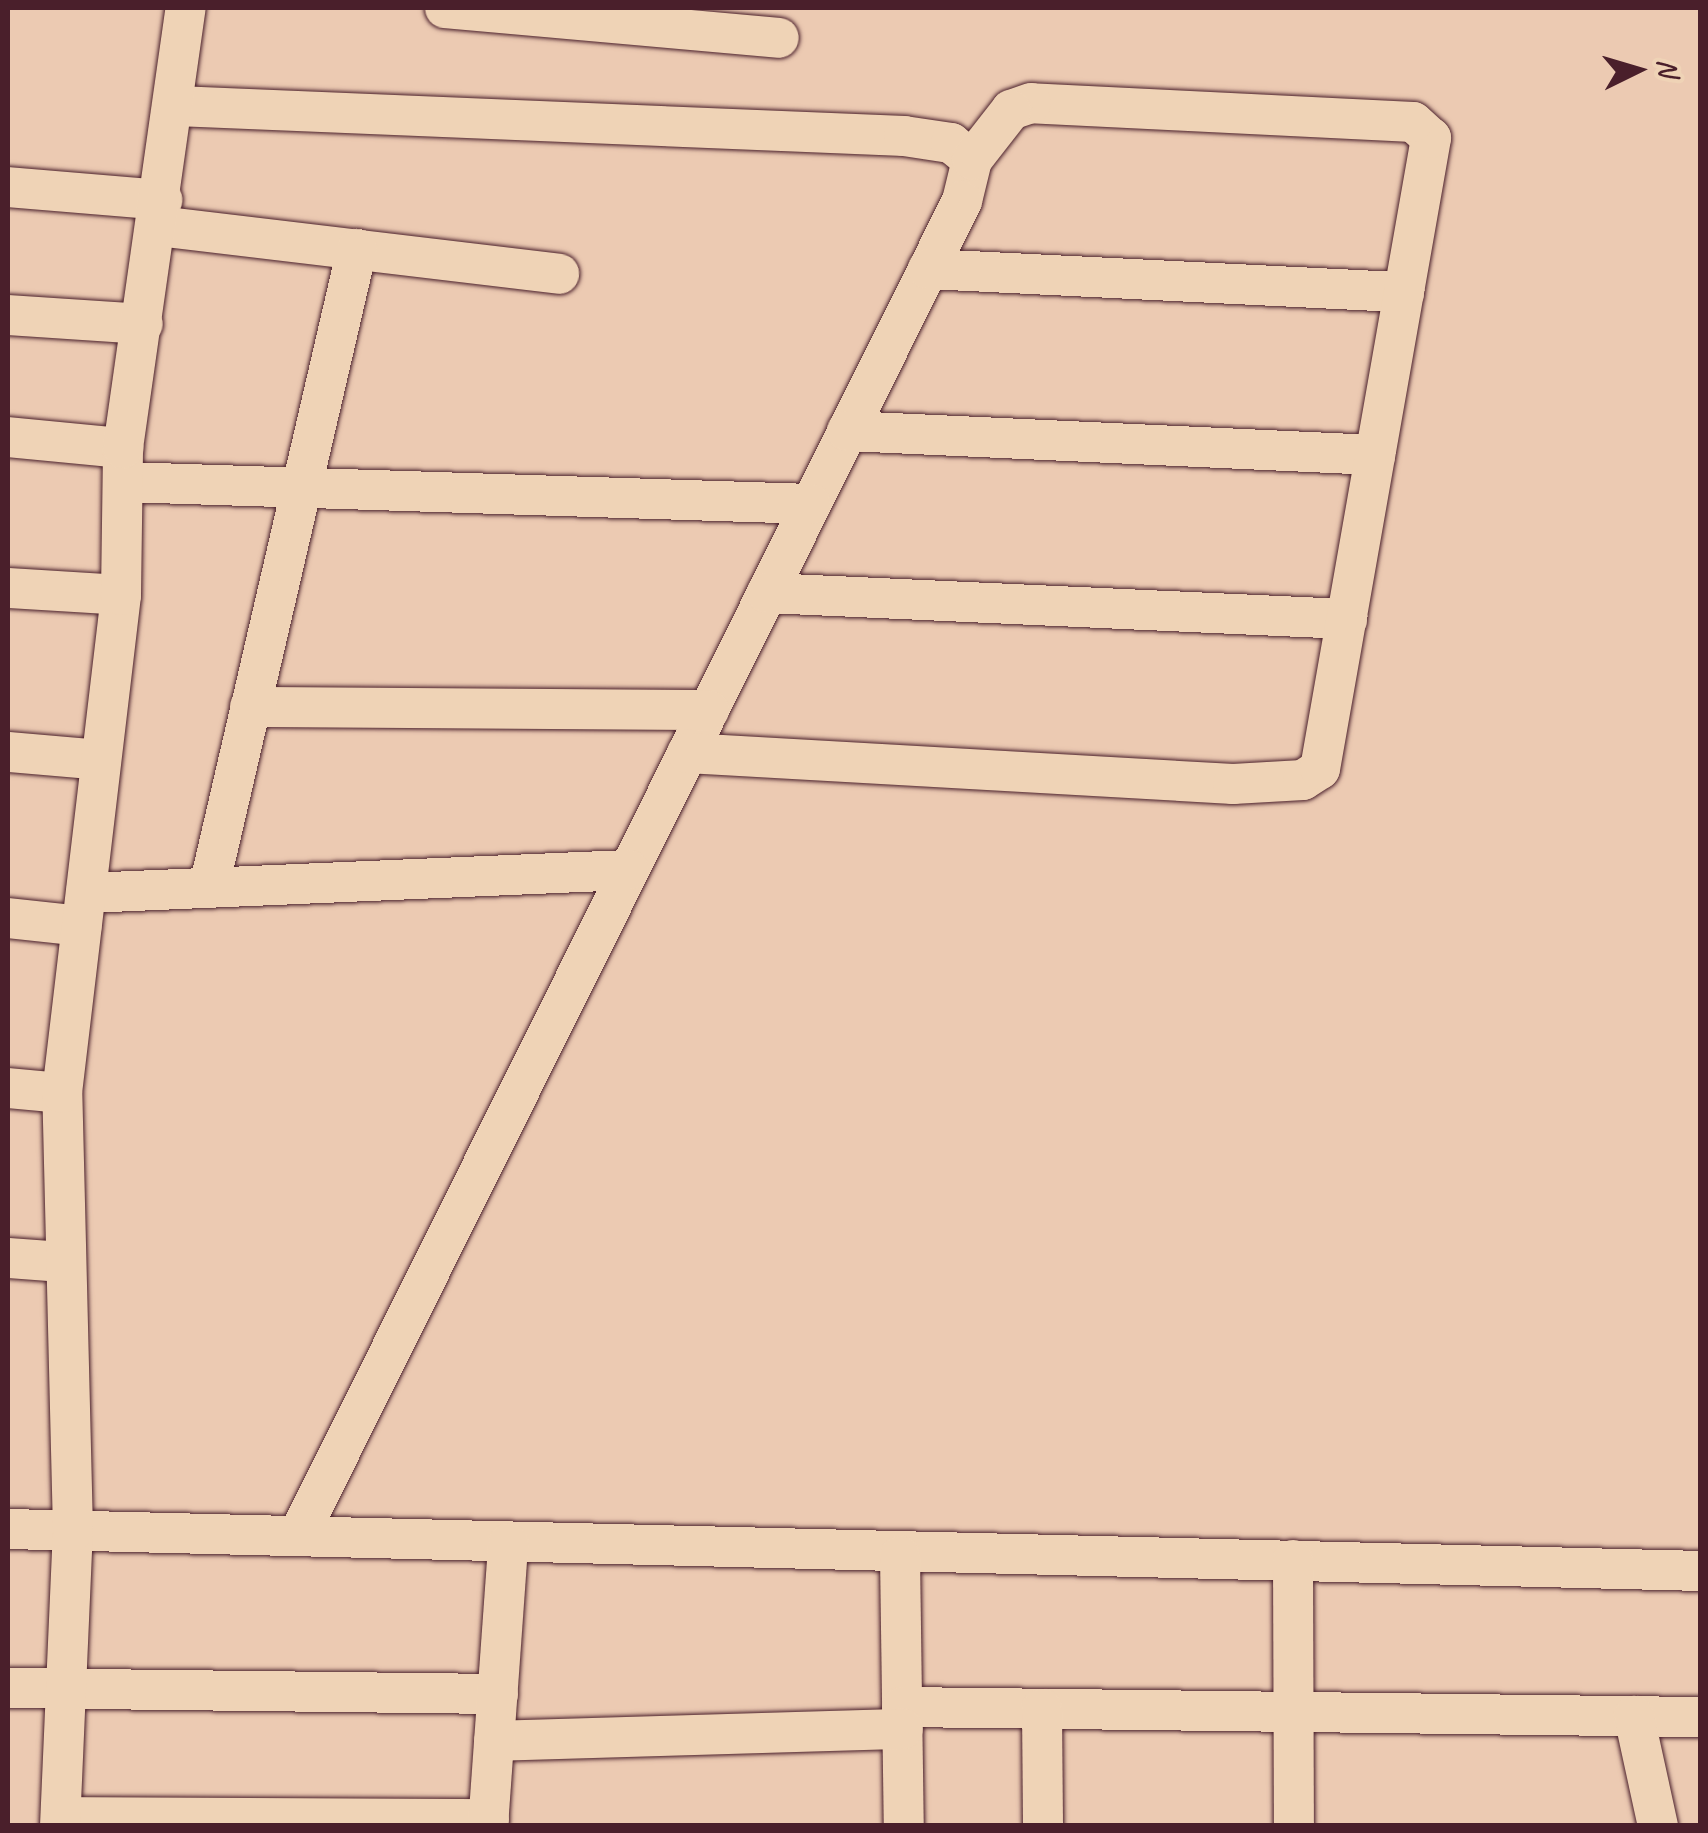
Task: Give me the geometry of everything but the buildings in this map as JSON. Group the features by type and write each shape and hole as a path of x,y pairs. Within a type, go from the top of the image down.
{"street":[{"path":"186,8 176,106 123,465 121,594 62,1094 73,1532 61,1821 488,1822 508,1544"},
{"path":"444,8 779,38"},
{"path":"300,1532 687,753 768,593 962,201 972,160 1011,110 1031,104 1413,122 1431,138 1320,770 1303,780 1233,784 687,753"},
{"path":"176,106 904,136 951,143 972,160"},
{"path":"8,187 357,250 559,274"},
{"path":"210,887 357,250"},
{"path":"928,269 1404,292"},
{"path":"8,315 142,324"},
{"path":"848,431 1375,455"},
{"path":"8,437 123,465 300,492 811,504"},
{"path":"8,588 121,594"},
{"path":"768,593 1346,618"},
{"path":"250,707 709,710"},
{"path":"8,752 101,760"},
{"path":"8,918 210,887 629,870"},
{"path":"8,1088 62,1094"},
{"path":"8,1258 64,1262"},
{"path":"8,1530 300,1532 508,1544 900,1556 1293,1560 1700,1572"},
{"path":"900,1556 904,1826"},
{"path":"1293,1560 1294,1826"},
{"path":"8,1688 66,1692 498,1694"},
{"path":"494,1741 1042,1709 1700,1717"},
{"path":"1042,1709 1043,1826"},
{"path":"1634,1716 1658,1826"}]}
